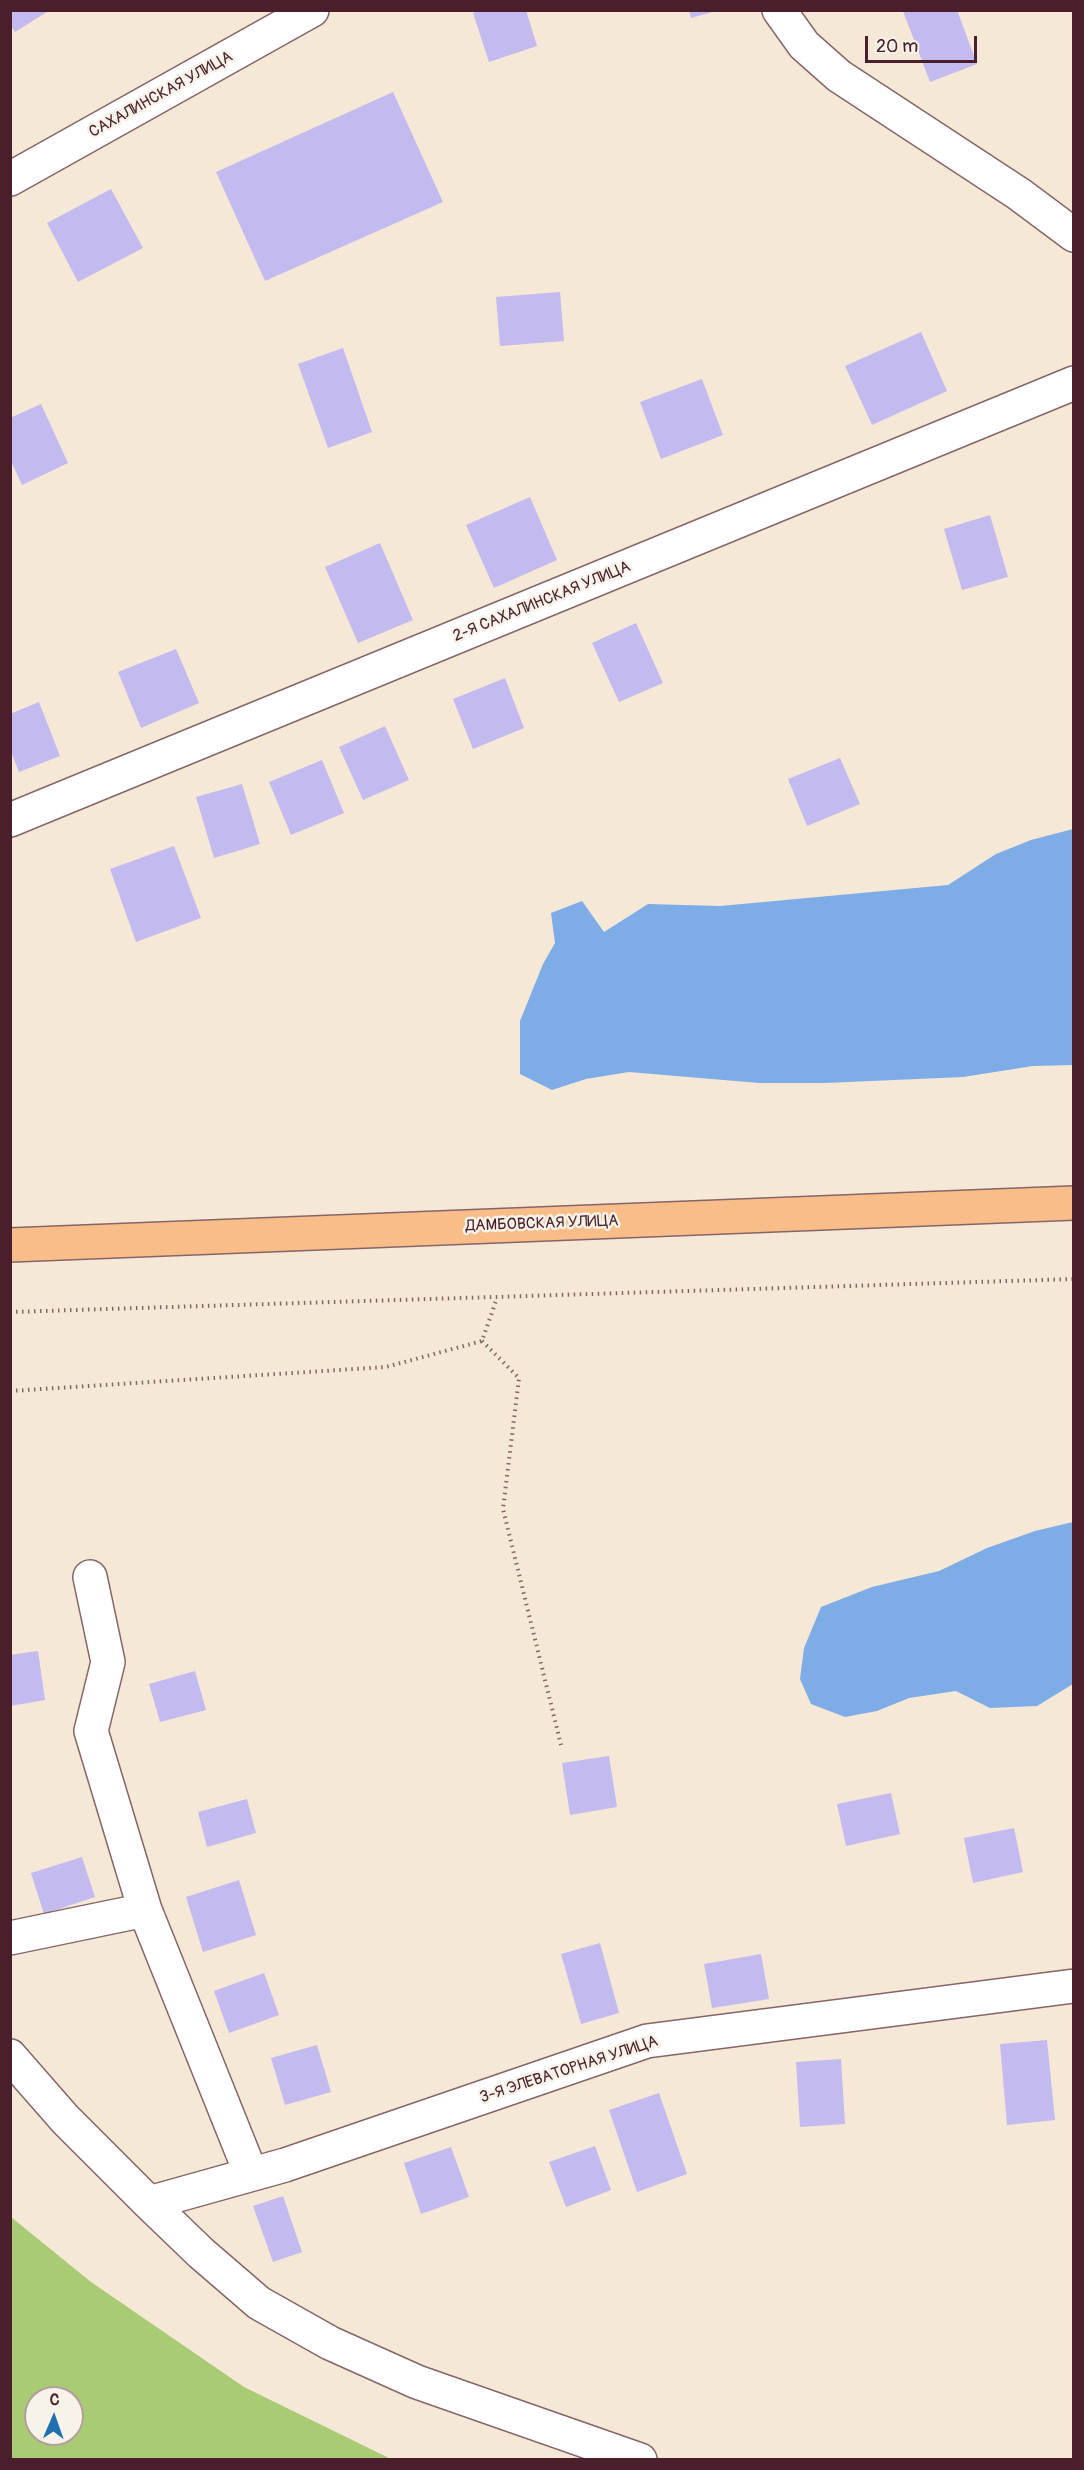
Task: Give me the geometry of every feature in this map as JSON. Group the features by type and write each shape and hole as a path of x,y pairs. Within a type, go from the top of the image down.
{"main road":[{"name":"ДАМБОВСКАЯ УЛИЦА","path":"10,1245 1074,1203"}],"street":[{"name":"САХАЛИНСКАЯ УЛИЦА","path":"10,179 312,10"},
{"path":"779,10 804,45 839,76 1018,194 1074,235"},
{"name":"2-Я САХАЛИНСКАЯ УЛИЦА","path":"10,820 1074,383"},
{"path":"90,1577 108,1662 91,1731 145,1910 250,2174"},
{"path":"10,1938 145,1910"},
{"name":"3-Я ЭЛЕВАТОРНАЯ УЛИЦА","path":"149,2203 285,2166 647,2041 1074,1986"},
{"path":"10,2056 65,2119 149,2203 201,2253 259,2303 330,2343 417,2382 639,2460"}],"path":[{"path":"10,1312 1074,1279"},
{"path":"482,1341 497,1298"},
{"path":"10,1391 386,1367 482,1341"},
{"path":"482,1341 519,1378 503,1509 561,1745"}],"green space":[{"path":"11,2217 91,2282 244,2387 391,2459 11,2459"}],"water":[{"path":"1073,829 1073,1065 1033,1066 963,1077 825,1083 759,1083 629,1072 586,1079 552,1090 520,1074 520,1021 543,964 555,943 551,913 582,901 604,932 648,904 720,906 948,885 996,854 1031,840"},
{"path":"1073,1522 1073,1684 1037,1706 990,1708 956,1691 909,1698 877,1711 845,1717 811,1704 800,1679 804,1648 821,1607 872,1587 939,1571 987,1548 1035,1531"}],"building":[{"path":"10,10 50,10 15,32 10,24"},
{"path":"482,10 526,10 537,46 489,62 473,13"},
{"path":"689,10 716,10 716,11 691,18"},
{"path":"957,10 977,64 930,82 903,11"},
{"path":"393,92 443,202 265,281 216,172"},
{"path":"111,189 143,248 78,282 47,223"},
{"path":"560,292 564,341 500,346 496,297"},
{"path":"921,332 947,391 872,425 845,366"},
{"path":"343,348 372,432 328,448 298,364"},
{"path":"702,379 723,435 661,459 640,402"},
{"path":"41,404 68,463 22,485 10,459 10,418"},
{"path":"530,497 557,560 494,588 466,525"},
{"path":"990,515 1008,577 962,590 944,529"},
{"path":"380,543 413,620 358,643 325,567"},
{"path":"636,623 663,683 619,702 592,643"},
{"path":"176,649 199,703 141,728 118,672"},
{"path":"505,678 524,728 473,749 453,699"},
{"path":"39,702 60,756 19,772 10,749 10,714"},
{"path":"385,726 409,780 363,800 339,747"},
{"path":"840,758 860,804 807,826 788,779"},
{"path":"322,760 344,813 291,835 269,782"},
{"path":"242,784 260,844 214,858 196,797"},
{"path":"174,846 201,918 136,942 110,869"},
{"path":"38,1651 45,1700 10,1706 10,1655"},
{"path":"195,1671 206,1710 160,1722 149,1684"},
{"path":"609,1756 617,1807 570,1815 562,1763"},
{"path":"891,1793 900,1834 846,1846 837,1804"},
{"path":"247,1799 256,1833 207,1847 198,1812"},
{"path":"1014,1828 1023,1872 973,1883 964,1838"},
{"path":"82,1857 95,1897 44,1914 31,1873"},
{"path":"239,1880 256,1935 203,1952 186,1897"},
{"path":"600,1943 619,2013 581,2024 561,1954"},
{"path":"761,1954 769,1999 712,2008 704,1964"},
{"path":"264,1973 279,2015 229,2033 214,1991"},
{"path":"1047,2040 1055,2120 1007,2125 1000,2044"},
{"path":"317,2045 331,2092 285,2105 271,2058"},
{"path":"841,2059 845,2124 800,2127 796,2062"},
{"path":"659,2093 687,2174 637,2192 609,2110"},
{"path":"595,2146 611,2190 566,2207 549,2162"},
{"path":"451,2147 469,2197 421,2214 404,2163"},
{"path":"283,2196 302,2252 273,2262 253,2206"}]}
